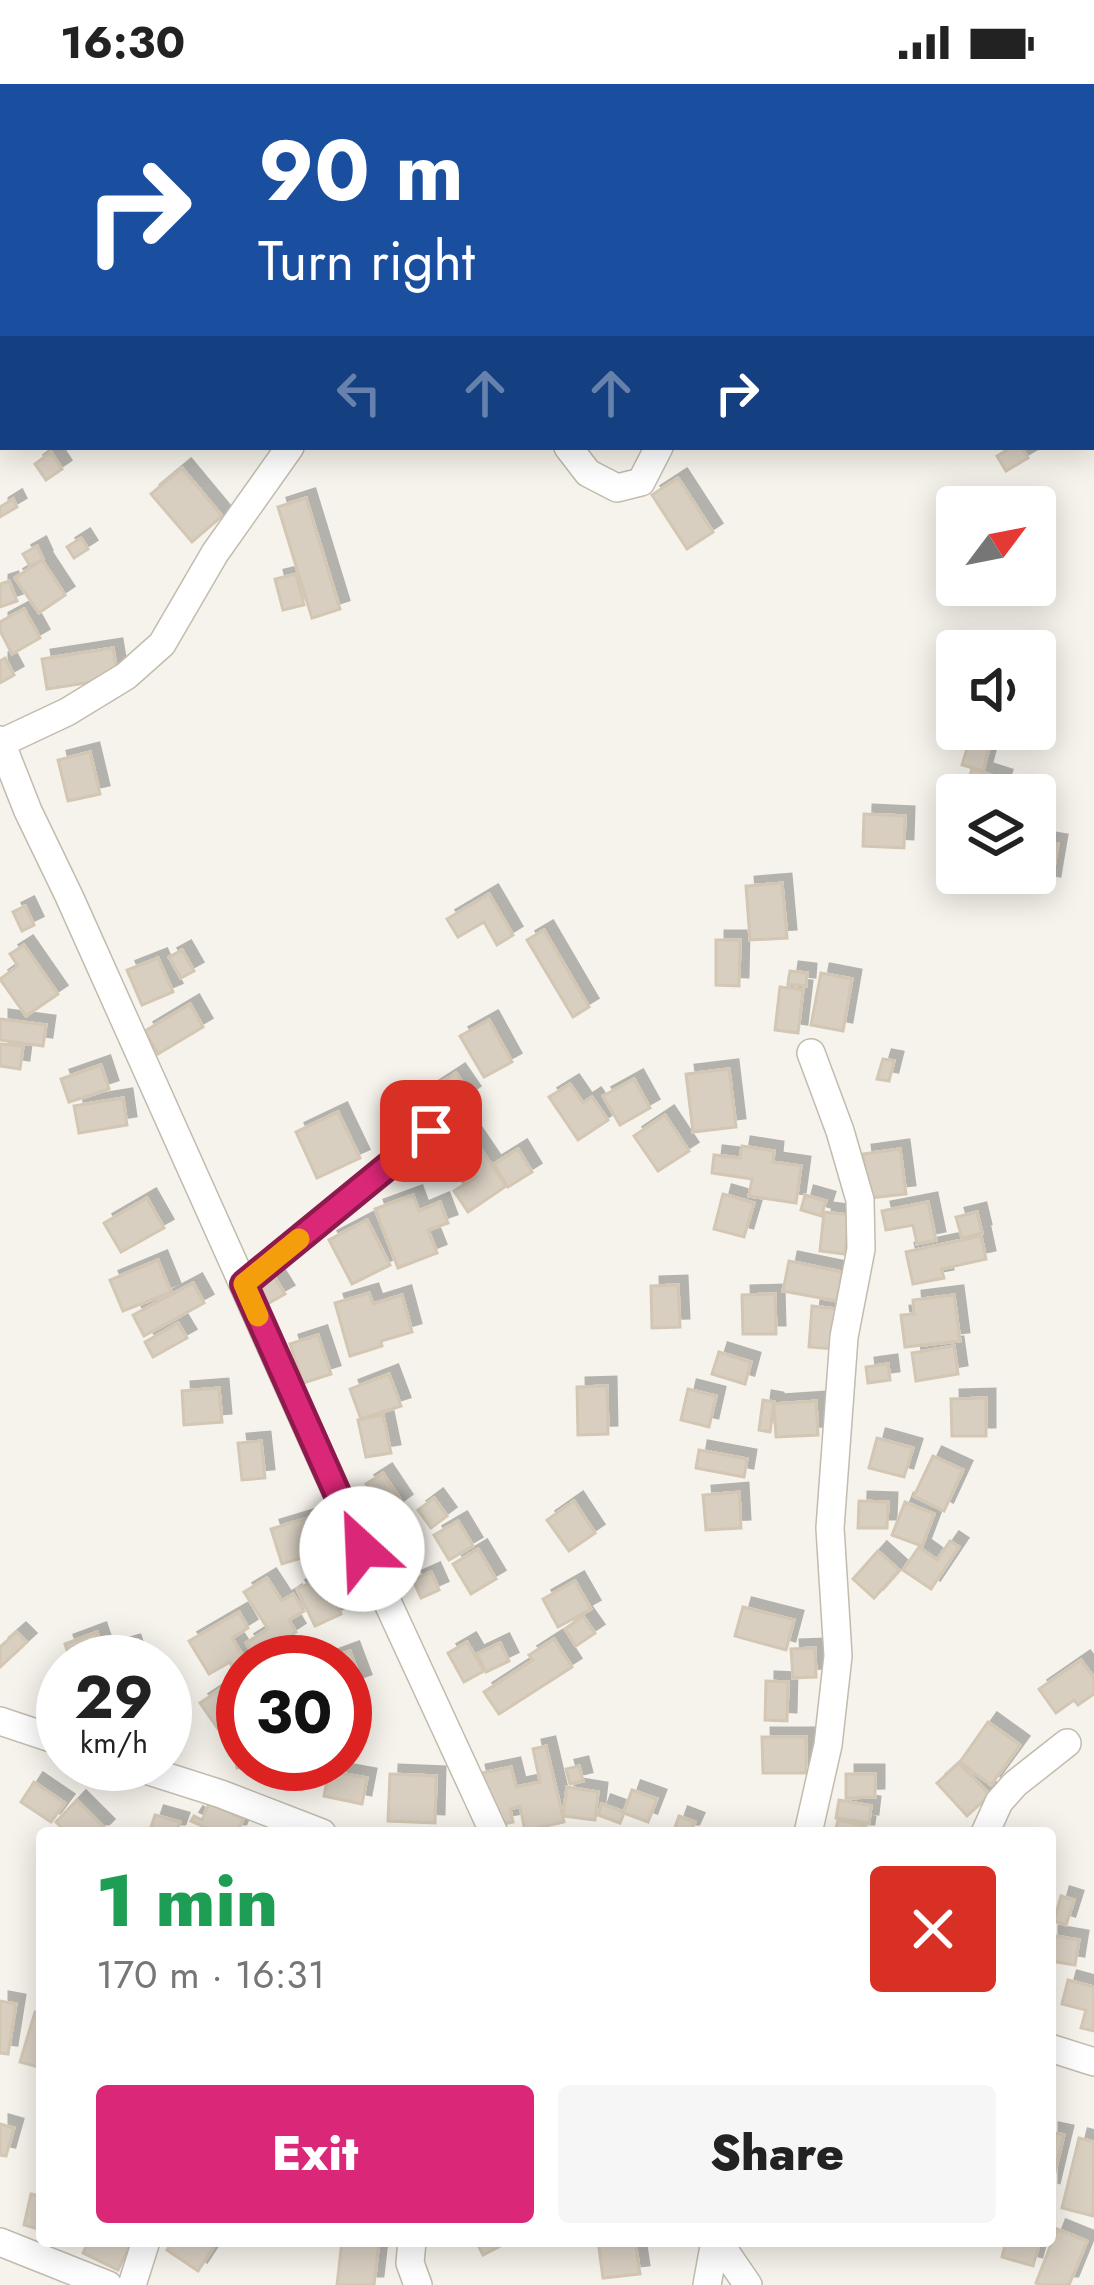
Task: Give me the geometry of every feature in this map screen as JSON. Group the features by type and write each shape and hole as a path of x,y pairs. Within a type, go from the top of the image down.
{"street":[{"path":"288,450 215,554 162,644 126,676 67,712 1,742 14,814 69,896 491,1827"},
{"path":"570,450 588,473 617,488 641,482 657,450"},
{"path":"809,1827 828,1745 838,1656 830,1528 844,1337 860,1250 860,1200 811,1053"},
{"path":"244,1284 431,1131"},
{"path":"0,1721 36,1733"},
{"path":"988,1827 999,1802 1015,1784 1067,1743"},
{"path":"192,1785 306,1827"},
{"path":"1056,2050 1094,2062"},
{"path":"0,2242 108,2285"},
{"path":"132,2285 144,2247"},
{"path":"411,2247 410,2263 418,2285"},
{"path":"707,2285 717,2247"},
{"path":"722,2247 748,2285"}],"building":[{"path":"1023,450 1028,458 1006,471 997,456"},
{"path":"51,452 62,469 46,480 35,464"},
{"path":"182,468 222,516 192,542 151,494"},
{"path":"678,478 713,532 687,549 652,495"},
{"path":"306,498 340,609 312,618 278,507"},
{"path":"13,499 17,507 0,517 0,507"},
{"path":"81,538 88,549 74,558 67,547"},
{"path":"37,546 43,559 30,566 23,554"},
{"path":"42,560 65,595 39,613 15,578"},
{"path":"296,574 304,605 283,610 275,579"},
{"path":"9,581 17,601 0,607 0,584"},
{"path":"24,609 40,638 12,654 0,622"},
{"path":"113,648 118,678 47,689 42,659"},
{"path":"5,658 14,675 0,683 0,661"},
{"path":"967,750 989,750 983,771 962,765"},
{"path":"90,752 100,794 68,801 58,760"},
{"path":"864,814 905,816 904,848 863,846"},
{"path":"782,883 787,938 750,940 746,886"},
{"path":"489,894 513,935 497,945 484,922 458,937 447,919"},
{"path":"25,906 34,925 22,931 13,912"},
{"path":"544,930 589,1007 573,1017 527,940"},
{"path":"716,940 740,940 739,986 716,985"},
{"path":"24,945 58,994 26,1016 0,979 18,966 10,954"},
{"path":"182,950 194,971 181,978 169,957"},
{"path":"158,958 173,992 142,1005 127,970"},
{"path":"790,971 807,973 806,986 788,984"},
{"path":"821,973 852,979 843,1031 811,1025"},
{"path":"780,987 803,990 798,1033 775,1030"},
{"path":"190,1004 203,1027 158,1054 145,1031"},
{"path":"0,1019 46,1025 43,1046 0,1040"},
{"path":"489,1020 512,1062 484,1077 460,1036"},
{"path":"0,1044 23,1046 20,1069 0,1066"},
{"path":"883,1059 894,1061 889,1081 877,1079"},
{"path":"101,1065 109,1089 69,1102 61,1079"},
{"path":"729,1069 736,1127 693,1132 686,1074"},
{"path":"456,1073 471,1095 440,1117 424,1094"},
{"path":"634,1079 650,1108 620,1125 603,1096"},
{"path":"570,1084 583,1103 592,1097 608,1120 578,1140 549,1097"},
{"path":"123,1098 127,1125 79,1133 74,1106"},
{"path":"338,1112 360,1158 317,1178 296,1132"},
{"path":"665,1115 689,1151 658,1171 634,1136"},
{"path":"470,1133 506,1186 468,1212 454,1191 476,1177 454,1144"},
{"path":"742,1146 774,1151 773,1162 801,1166 796,1203 749,1196 752,1179 712,1173 714,1155 740,1158"},
{"path":"518,1149 532,1172 508,1187 494,1164"},
{"path":"900,1149 906,1194 869,1198 863,1154"},
{"path":"723,1194 754,1203 744,1237 714,1229"},
{"path":"413,1195 419,1211 440,1202 448,1223 428,1230 437,1253 398,1268 375,1209"},
{"path":"805,1195 826,1201 821,1216 801,1210"},
{"path":"147,1198 164,1228 121,1252 104,1223"},
{"path":"928,1202 936,1240 917,1244 913,1225 886,1230 882,1211"},
{"path":"824,1212 849,1215 845,1254 820,1251"},
{"path":"977,1212 982,1233 962,1238 956,1217"},
{"path":"367,1220 390,1265 352,1284 329,1240"},
{"path":"981,1236 986,1259 941,1269 944,1278 913,1284 906,1252"},
{"path":"158,1260 171,1292 123,1311 110,1280"},
{"path":"789,1261 842,1272 837,1301 783,1291"},
{"path":"270,1270 285,1294 262,1307 247,1283"},
{"path":"193,1283 204,1303 144,1336 133,1315"},
{"path":"678,1285 680,1327 652,1328 651,1286"},
{"path":"369,1293 373,1304 402,1295 412,1332 350,1356 335,1303"},
{"path":"775,1294 776,1334 743,1334 742,1295"},
{"path":"954,1295 960,1341 905,1347 901,1315 914,1314 913,1300"},
{"path":"812,1306 837,1309 833,1349 809,1347"},
{"path":"178,1323 187,1338 153,1357 145,1342"},
{"path":"318,1335 331,1374 303,1383 290,1344"},
{"path":"954,1346 958,1374 916,1381 912,1353"},
{"path":"719,1352 751,1362 745,1384 712,1374"},
{"path":"888,1364 890,1380 868,1383 866,1367"},
{"path":"389,1374 401,1406 361,1419 350,1389"},
{"path":"607,1386 608,1434 578,1435 577,1387"},
{"path":"219,1388 222,1422 184,1425 182,1391"},
{"path":"688,1389 716,1396 709,1427 681,1420"},
{"path":"986,1398 986,1436 952,1436 951,1399"},
{"path":"763,1400 774,1402 770,1432 759,1430"},
{"path":"816,1401 818,1435 776,1437 774,1404"},
{"path":"383,1415 391,1453 366,1457 358,1420"},
{"path":"877,1438 913,1448 904,1477 869,1468"},
{"path":"261,1441 265,1478 242,1480 238,1443"},
{"path":"699,1450 747,1459 744,1477 696,1468"},
{"path":"933,1456 963,1470 944,1511 914,1496"},
{"path":"383,1473 403,1503 386,1515 366,1484"},
{"path":"739,1492 741,1528 706,1530 703,1495"},
{"path":"434,1498 447,1516 431,1528 418,1510"},
{"path":"574,1501 595,1533 569,1551 547,1520"},
{"path":"859,1501 888,1502 887,1528 858,1528"},
{"path":"905,1502 934,1514 922,1546 892,1535"},
{"path":"307,1518 318,1553 282,1564 271,1529"},
{"path":"458,1521 473,1546 449,1560 434,1535"},
{"path":"950,1541 959,1547 931,1589 903,1570 919,1547 937,1560"},
{"path":"478,1549 496,1579 471,1594 453,1564"},
{"path":"878,1551 899,1570 874,1598 853,1579"},
{"path":"431,1572 439,1590 421,1598 413,1580"},
{"path":"323,1577 341,1614 315,1626 297,1589"},
{"path":"267,1578 282,1601 293,1594 304,1611 289,1620 296,1632 259,1635 268,1629 244,1592"},
{"path":"575,1581 591,1609 558,1627 543,1599"},
{"path":"743,1607 794,1620 786,1650 735,1636"},
{"path":"239,1612 248,1628 237,1635 216,1635 216,1670 209,1674 192,1639"},
{"path":"583,1616 595,1633 576,1646 565,1629"},
{"path":"17,1632 27,1642 0,1667 0,1647"},
{"path":"554,1639 572,1667 499,1714 484,1692 533,1660 529,1655"},
{"path":"467,1642 484,1671 464,1682 448,1653"},
{"path":"500,1643 509,1661 486,1672 477,1654"},
{"path":"815,1648 816,1677 793,1678 791,1649"},
{"path":"1081,1660 1094,1678 1094,1694 1056,1713 1039,1689"},
{"path":"766,1681 788,1682 787,1721 765,1720"},
{"path":"216,1692 216,1726 200,1703"},
{"path":"988,1722 1020,1745 991,1785 960,1762"},
{"path":"762,1737 806,1737 806,1773 763,1773"},
{"path":"546,1746 564,1822 524,1827 520,1806 510,1809 513,1822 488,1827 477,1774 511,1767 516,1787 540,1782 533,1749"},
{"path":"959,1763 990,1795 967,1816 937,1783"},
{"path":"579,1766 583,1781 570,1784 566,1769"},
{"path":"390,1774 436,1776 435,1823 388,1821"},
{"path":"846,1774 875,1774 875,1797 846,1798"},
{"path":"34,1782 36,1791 47,1791 65,1803 51,1822 21,1802"},
{"path":"567,1787 598,1792 595,1820 563,1816"},
{"path":"632,1790 657,1799 648,1822 624,1813 620,1823 598,1815 602,1804 624,1812"},
{"path":"325,1791 364,1791 362,1804 324,1796"},
{"path":"77,1800 104,1827 61,1827 56,1822"},
{"path":"839,1800 871,1806 869,1823 836,1818"},
{"path":"209,1804 243,1819 240,1827 204,1827 191,1821 194,1816 202,1820"},
{"path":"155,1815 180,1822 178,1827 151,1827"},
{"path":"679,1816 695,1822 693,1827 675,1827"},
{"path":"838,1820 866,1826 866,1827 836,1827"},
{"path":"1061,1896 1074,1900 1066,1925 1056,1922"},
{"path":"1056,1936 1079,1940 1075,1965 1056,1962"},
{"path":"1068,1980 1094,1987 1094,2031 1081,2028 1086,2010 1062,2004"},
{"path":"0,2001 16,2004 8,2054 0,2053"},
{"path":"35,2012 36,2012 36,2066 20,2062"},
{"path":"0,2124 14,2128 6,2156 0,2155"},
{"path":"1056,2133 1064,2135 1056,2168"},
{"path":"1079,2138 1094,2142 1093,2216 1062,2208"},
{"path":"31,2194 36,2195 36,2228 24,2225"},
{"path":"1056,2232 1087,2241 1069,2285 1041,2285 1036,2283 1050,2247 1056,2247"},
{"path":"86,2247 129,2247 118,2270 83,2253"},
{"path":"169,2247 213,2248 198,2271"},
{"path":"341,2247 378,2247 374,2285 337,2285"},
{"path":"599,2247 636,2247 640,2274 603,2278"},
{"path":"1004,2247 1038,2247 1033,2266 1002,2257"}],"slow traffic":[{"path":"258,1316 244,1284 299,1239"}],"route":[{"path":"362,1549 244,1284 431,1131"}]}
